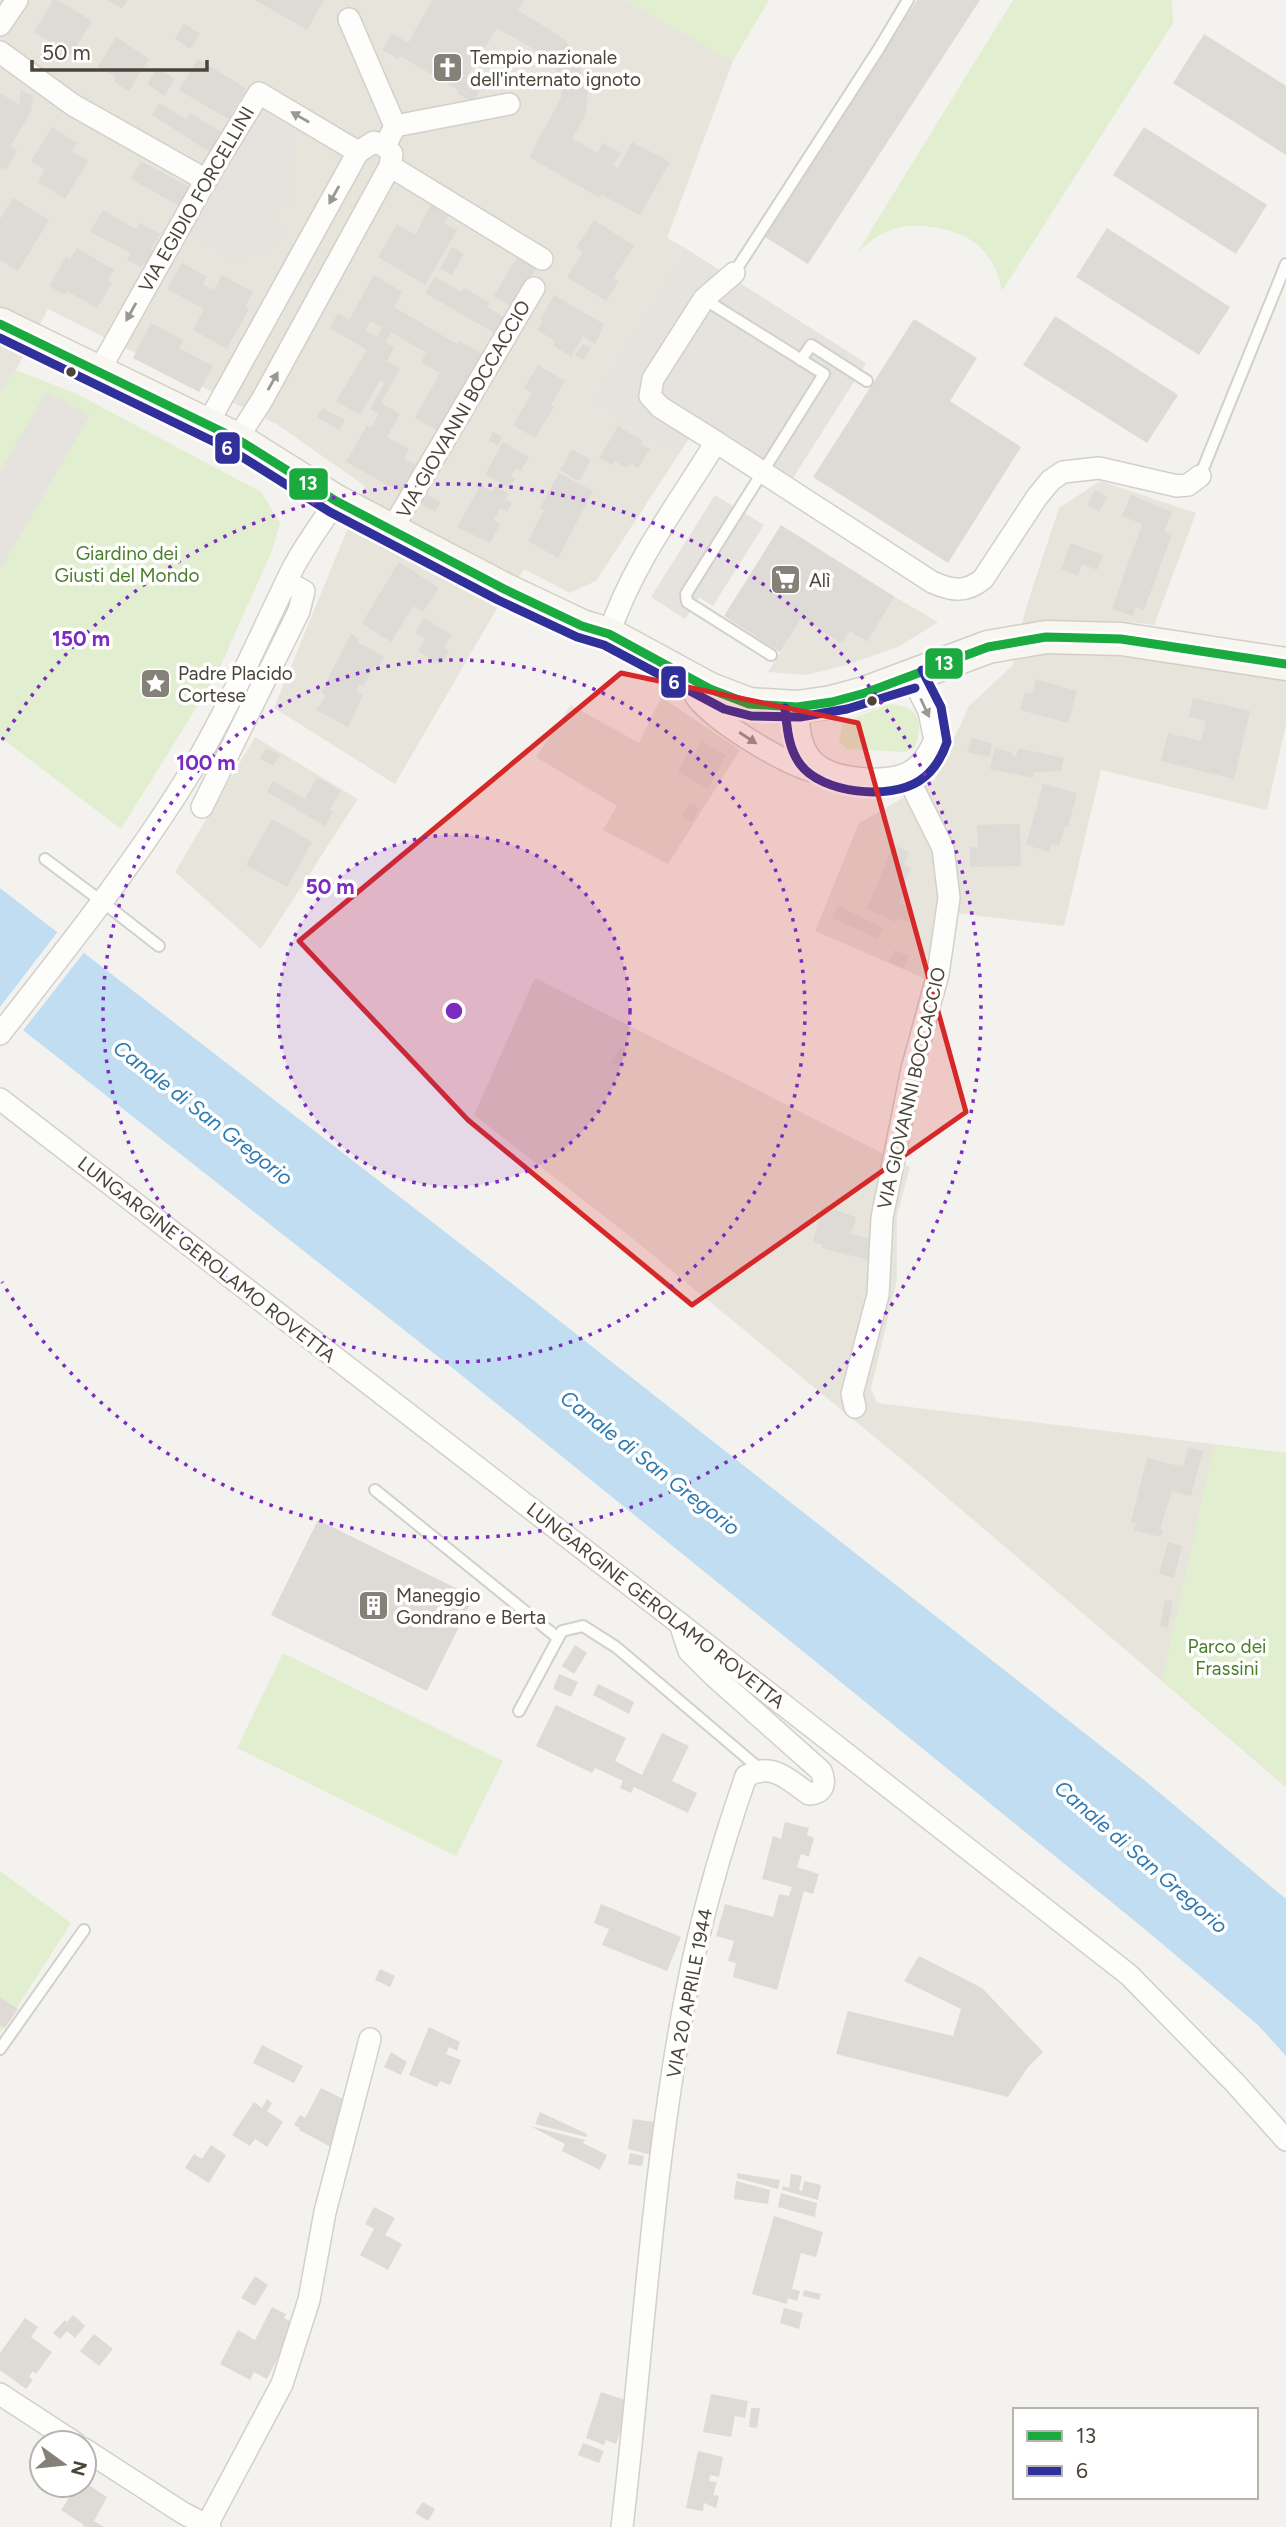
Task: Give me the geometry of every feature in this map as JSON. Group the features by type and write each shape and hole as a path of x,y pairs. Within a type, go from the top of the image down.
{"street":[{"path":"0,25 17,0"},
{"path":"237,439 262,400 388,156 395,126 349,19"},
{"path":"0,52 73,105 202,178"},
{"name":"VIA EGIDIO FORCELLINI","path":"99,370 202,178 259,93 359,152"},
{"path":"395,126 509,104"},
{"path":"207,425 359,152 374,142 388,156 542,259"},
{"path":"734,273 704,299 653,379 650,396 660,407 932,582 946,588 963,590 984,579 1037,497 1051,480 1063,472 1098,468 1177,486 1188,485 1200,476"},
{"name":"VIA GIOVANNI BOCCACCIO","path":"393,529 534,288"},
{"path":"0,324 237,439 336,502 294,566 237,686 193,767 146,840 90,918 0,1034"},
{"path":"609,634 620,600 636,570 716,442"},
{"name":"VIA GIOVANNI BOCCACCIO","path":"336,502 547,610 582,626 609,634 729,698 749,704 797,707 865,693 988,647 1046,636 1121,639 1286,664"},
{"path":"202,807 299,611 304,591 287,582"},
{"name":"VIA GIOVANNI BOCCACCIO","path":"684,674 698,699 718,718 776,755 813,772 868,779 906,774 943,848 949,898 938,974 912,1069 882,1218 878,1295 852,1394 855,1407"},
{"path":"906,774 926,758 936,740 929,711 911,677"},
{"name":"VIA GIOVANNI BOCCACCIO","path":"797,707 802,743 813,762 840,775"},
{"name":"LUNGARGINE GEROLAMO ROVETTA","path":"0,1099 679,1623 1129,1975 1235,2083 1286,2140"},
{"path":"679,1623 690,1650 714,1676 821,1771 825,1780 817,1794 809,1794 776,1772 760,1769"},
{"name":"VIA 20 APRILE 1944","path":"622,2527 668,2112 686,1995 709,1893 732,1817 746,1776 760,1769"},
{"path":"98,2458 208,2526 282,2384 309,2300 325,2212 370,2039"},
{"path":"0,2394 54,2429"}],"lane":[{"path":"734,273 908,0"},
{"path":"1200,476 1286,264"},
{"path":"704,299 824,374 686,594 688,602 771,655"},
{"path":"801,360 811,345 867,381"},
{"path":"45,859 93,894"},
{"path":"109,907 159,946"},
{"path":"375,1490 558,1638"},
{"path":"519,1711 562,1631 583,1626 616,1647 760,1769"},
{"path":"0,2049 84,1930"}],"highlighted area":[{"path":"621,673 858,723 966,1112 692,1305 468,1120 299,941"}],"shaded area":[{"path":"0,0 625,0 733,61 667,238 685,248 590,402 677,457 596,581 570,593 524,569 496,610 395,784 274,708 365,486 278,425 48,309 16,370 0,393"},
{"path":"258,109 295,131 293,206 277,209 278,221 287,231 267,257 254,246 243,266 185,234"},
{"path":"685,248 866,363 793,478 701,420 677,457 590,402"},
{"path":"46,392 90,415 0,570 0,472"},
{"path":"1100,481 1196,513 1154,625 1130,622 1128,651 1286,681 1286,724 1267,810 1101,770 1064,926 940,911 926,979 815,931 859,823 935,780 969,706 1013,665 1025,611 1059,508"},
{"path":"715,495 764,525 713,606 699,597 685,619 651,597"},
{"path":"895,597 938,622 900,646 847,665 805,675 768,672 802,618 842,644 850,631 867,642"},
{"path":"661,697 740,750 668,864 603,830 617,806 536,757 571,705 639,743"},
{"path":"255,737 358,799 261,949 175,872"},
{"path":"535,978 910,1167 897,1216 897,1280 871,1389 877,1403 1286,1453 1286,1787 916,1471 632,1238 474,1115"}],"green space":[{"path":"625,0 769,0 733,61"},
{"path":"1013,0 1172,0 1173,23 1002,291 987,254 958,233 909,226 880,235 857,253"},
{"name":"Giardino dei Giusti del Mondo","path":"16,370 77,394 261,492 280,523 273,548 216,676 121,829 0,737 0,393"},
{"path":"890,704 907,708 917,717 919,730 914,748 905,752 847,749 839,742 842,725 846,721"},
{"name":"Parco dei Frassini","path":"1214,1445 1286,1453 1286,1786 1162,1681"},
{"path":"283,1653 503,1761 456,1856 237,1748"},
{"path":"0,1871 71,1923 0,2034"}],"water":[{"name":"Canale di San Gregorio","path":"0,888 515,1286 1143,1779 1286,1899 1286,2056 1258,2025 1147,1931 821,1666 455,1370 0,1012"}],"pier":[{"path":"59,930 86,950 21,1033 0,1017 0,1007"}],"building":[{"path":"53,0 58,0 92,21 71,55 34,32"},
{"path":"108,0 128,0 122,9"},
{"path":"255,0 324,0 307,30"},
{"name":"Tempio nazionale dell'internato ignoto","path":"432,0 524,0 518,10 564,39 577,56 587,89 584,118 572,138 597,153 603,143 621,153 613,165 618,168 632,142 670,162 640,215 602,195 600,198 529,157 561,98 556,69 542,54 497,28 467,77 483,86 473,103 457,93 458,90 400,56 398,59 382,50 392,33 408,43"},
{"path":"917,0 980,0 808,264 765,237"},
{"path":"184,23 200,34 190,49 175,39"},
{"path":"1204,34 1286,86 1286,155 1173,83"},
{"path":"116,37 149,59 129,91 114,82 116,77 98,66"},
{"path":"198,59 247,89 228,119 179,90"},
{"path":"157,68 175,79 164,96 147,84"},
{"path":"21,90 33,96 31,112 10,146 17,150 6,170 0,167 0,93 19,105"},
{"path":"159,103 186,119 190,113 223,133 211,153 152,115"},
{"path":"52,127 77,143 72,151 88,161 65,199 38,182 45,170 31,161"},
{"path":"1144,127 1267,205 1236,254 1113,175"},
{"path":"141,161 191,188 181,207 131,179"},
{"path":"13,198 49,220 18,271 0,260 0,219"},
{"path":"432,203 450,213 444,223 457,230 425,285 378,257 397,224 415,235"},
{"path":"103,210 136,229 140,223 160,234 151,249 155,251 147,265 144,263 141,267 127,260 131,253 90,232"},
{"path":"594,220 634,246 613,278 619,281 606,301 567,277 583,252 576,248"},
{"path":"1107,228 1230,307 1199,355 1076,277"},
{"path":"452,247 464,254 452,275 440,269"},
{"path":"77,248 114,270 108,281 112,283 97,308 67,291 65,295 49,286 66,257 70,259"},
{"path":"517,257 536,269 511,306 494,296"},
{"path":"182,263 207,277 203,284 214,290 222,275 253,292 245,307 249,309 227,349 193,330 204,309 167,289"},
{"path":"374,275 402,292 394,307 457,344 459,341 486,356 442,433 415,418 440,373 421,362 426,353 391,332 385,342 394,347 387,361 400,369 381,403 400,414 387,437 409,449 404,458 419,467 404,494 346,462 367,425 371,428 378,414 370,409 385,382 380,380 360,415 336,401 367,350 330,328 338,313 349,320","holes":["371,321 382,327 377,337 365,330"]},
{"path":"435,277 461,292 464,288 490,303 487,307 507,319 498,335 425,293"},
{"path":"554,295 604,324 595,344 583,336 571,357 553,345 555,341 537,330"},
{"path":"1055,316 1178,395 1147,443 1023,365"},
{"path":"914,319 977,358 950,401 1021,447 948,563 813,477"},
{"path":"151,323 183,340 179,348 213,366 199,392 133,358"},
{"path":"583,344 591,348 583,360 575,355"},
{"path":"538,365 565,381 551,405 554,407 535,438 513,425 532,393 524,388"},
{"path":"322,408 345,420 339,430 317,417"},
{"path":"618,426 643,441 641,444 650,449 638,468 630,463 627,468 614,461 612,465 599,458"},
{"path":"493,432 502,437 498,446 489,441"},
{"path":"503,442 529,457 521,471 516,468 511,476 515,478 510,488 485,475"},
{"path":"572,449 591,460 579,481 560,470"},
{"path":"559,473 593,491 558,558 528,541 544,510 540,508"},
{"path":"481,485 492,492 495,486 509,494 505,499 512,503 507,512 500,508 494,520 500,524 490,543 457,527"},
{"path":"1095,490 1107,497 1099,512 1087,505"},
{"path":"425,494 441,502 435,512 420,504"},
{"path":"1131,495 1172,512 1164,531 1172,534 1144,610 1136,607 1133,616 1112,609 1142,524 1122,516"},
{"path":"781,525 895,597 867,642 850,631 842,644 802,618 780,652 724,616"},
{"path":"1071,543 1103,555 1097,570 1082,564 1078,576 1061,569"},
{"path":"399,562 439,588 423,612 413,606 391,642 362,623"},
{"path":"424,618 452,635 444,647 449,651 441,665 418,651 425,639 415,633"},
{"path":"351,634 359,639 358,642 384,657 379,667 375,665 363,686 359,683 356,691 363,695 348,727 316,710 326,696 321,692"},
{"path":"1036,679 1077,691 1068,723 1020,710 1025,692 1032,694"},
{"path":"1193,698 1250,711 1234,779 1161,761 1168,733 1201,741 1206,721 1189,717"},
{"path":"971,738 992,743 989,757 967,752"},
{"path":"701,741 726,755 708,789 678,772 689,750 695,754"},
{"path":"266,748 280,755 273,766 260,758"},
{"path":"995,748 1012,752 1012,756 1016,757 1018,748 1064,758 1061,771 1034,772 1033,778 990,769"},
{"path":"317,777 341,791 329,810 333,812 325,826 267,792 273,781 305,799"},
{"path":"1043,784 1077,793 1068,827 1065,826 1059,846 1051,844 1050,852 1026,845"},
{"path":"690,803 699,808 692,822 682,817"},
{"path":"272,819 312,842 287,887 246,865"},
{"path":"1020,824 1021,866 970,867 970,847 978,847 977,825"},
{"path":"893,845 909,852 904,864 911,868 899,903 913,908 908,922 898,918 895,922 867,909"},
{"path":"838,906 883,928 878,939 832,918"},
{"path":"894,950 909,956 904,968 889,962"},
{"path":"620,1047 627,1050 619,1067 611,1064"},
{"path":"822,1206 856,1217 851,1234 874,1240 868,1260 822,1248 822,1245 813,1242"},
{"path":"1188,1447 1203,1451 1191,1496 1172,1491 1160,1529 1163,1530 1161,1537 1134,1530 1136,1523 1131,1522 1147,1458 1183,1467"},
{"name":"Maneggio Gondrano e Berta","path":"318,1520 474,1597 427,1691 271,1615"},
{"path":"1168,1542 1182,1546 1174,1578 1159,1574"},
{"path":"1165,1600 1173,1601 1168,1628 1160,1626"},
{"path":"575,1645 587,1653 574,1674 562,1666"},
{"path":"559,1674 578,1682 571,1697 553,1689"},
{"path":"598,1684 634,1702 629,1714 593,1695"},
{"path":"556,1705 626,1738 615,1761 642,1775 662,1733 689,1746 672,1781 697,1793 688,1813 634,1787 631,1793 620,1788 623,1781 595,1768 592,1773 536,1746"},
{"path":"785,1822 809,1828 807,1835 814,1838 809,1857 801,1854 797,1867 819,1874 813,1894 804,1891 777,1990 733,1977 736,1963 728,1961 734,1941 716,1936 725,1904 773,1917 779,1894 789,1896 792,1887 762,1879 773,1836 781,1839"},
{"path":"601,1904 681,1937 667,1971 602,1945 609,1929 594,1923"},
{"path":"919,1956 982,1988 1043,2052 1028,2067 1008,2097 836,2054 848,2011 953,2036 961,2009 904,1981"},
{"path":"380,1969 395,1976 390,1987 375,1980"},
{"path":"0,1997 18,2009 5,2028 0,2025"},
{"path":"429,2027 460,2042 457,2051 449,2047 446,2054 461,2060 450,2085 440,2081 437,2087 409,2075"},
{"path":"262,2045 303,2066 294,2083 253,2063"},
{"path":"391,2052 407,2062 401,2075 384,2067"},
{"path":"321,2088 351,2103 344,2109 335,2127 340,2129 331,2147 294,2125 300,2115 305,2118"},
{"path":"267,2099 272,2103 267,2111 283,2122 267,2147 255,2139 250,2146 232,2135 254,2102 262,2108"},
{"path":"540,2112 587,2134 586,2137 535,2124"},
{"path":"633,2119 661,2123 656,2156 628,2149"},
{"path":"530,2126 585,2140 583,2143 607,2155 600,2170 562,2151 565,2144"},
{"path":"211,2145 226,2155 209,2183 185,2168 194,2154 202,2159"},
{"path":"630,2153 644,2156 642,2166 628,2164"},
{"path":"737,2173 780,2180 778,2189 737,2178"},
{"path":"791,2174 802,2176 799,2190 802,2191 804,2181 821,2185 818,2200 782,2190 783,2186 789,2188"},
{"path":"736,2181 770,2190 768,2204 734,2199"},
{"path":"781,2193 817,2203 815,2217 778,2207"},
{"path":"374,2207 395,2218 385,2235 402,2244 388,2270 360,2255 374,2229 365,2224"},
{"path":"774,2216 823,2232 816,2257 801,2253 792,2289 800,2291 797,2301 788,2298 787,2304 752,2294"},
{"path":"255,2276 268,2285 255,2306 241,2298"},
{"path":"804,2290 821,2294 819,2300 803,2296"},
{"path":"272,2307 286,2314 284,2318 295,2324 267,2379 254,2372 250,2380 220,2364 238,2330 255,2340"},
{"path":"784,2308 803,2313 799,2329 780,2323"},
{"path":"73,2315 85,2326 75,2338 67,2331 60,2339 53,2333"},
{"path":"25,2318 38,2327 31,2337 52,2352 36,2374 33,2371 29,2377 33,2380 26,2389 0,2370 0,2353"},
{"path":"94,2334 113,2349 99,2366 80,2351"},
{"path":"601,2392 631,2402 616,2444 606,2440 604,2445 586,2438"},
{"path":"711,2394 748,2401 745,2418 735,2416 731,2437 703,2432"},
{"path":"751,2408 760,2408 757,2428 749,2427"},
{"path":"583,2443 604,2451 599,2463 578,2455"},
{"path":"698,2451 723,2457 719,2477 710,2475 709,2481 717,2482 713,2495 719,2496 716,2508 704,2503 703,2511 686,2508"},
{"path":"98,2491 107,2497 94,2521 104,2527 83,2527 84,2525 61,2510 68,2499 98,2499"},
{"path":"423,2502 435,2509 428,2521 415,2513"}],"transit line":[{"name":"13","path":"0,324 237,439 336,501 504,589 582,626 609,634 710,689 749,704 797,707 832,702 865,693 988,647 1046,637 1121,639 1286,664"},
{"name":"6","path":"0,338 231,450 330,512 498,600 577,637 604,645 724,709 751,716 800,717 847,709 915,688"},
{"name":"6","path":"785,708 793,751 810,774 840,788 857,791 891,791 906,787 919,781 933,769 947,742 941,707 922,670"}],"place":[{"name":"Tempio nazionale dell'internato ignoto","path":"447,68"},
{"name":"Alì","path":"786,580"},
{"name":"Padre Placido Cortese","path":"155,684"},
{"name":"Maneggio Gondrano e Berta","path":"373,1606"}]}
